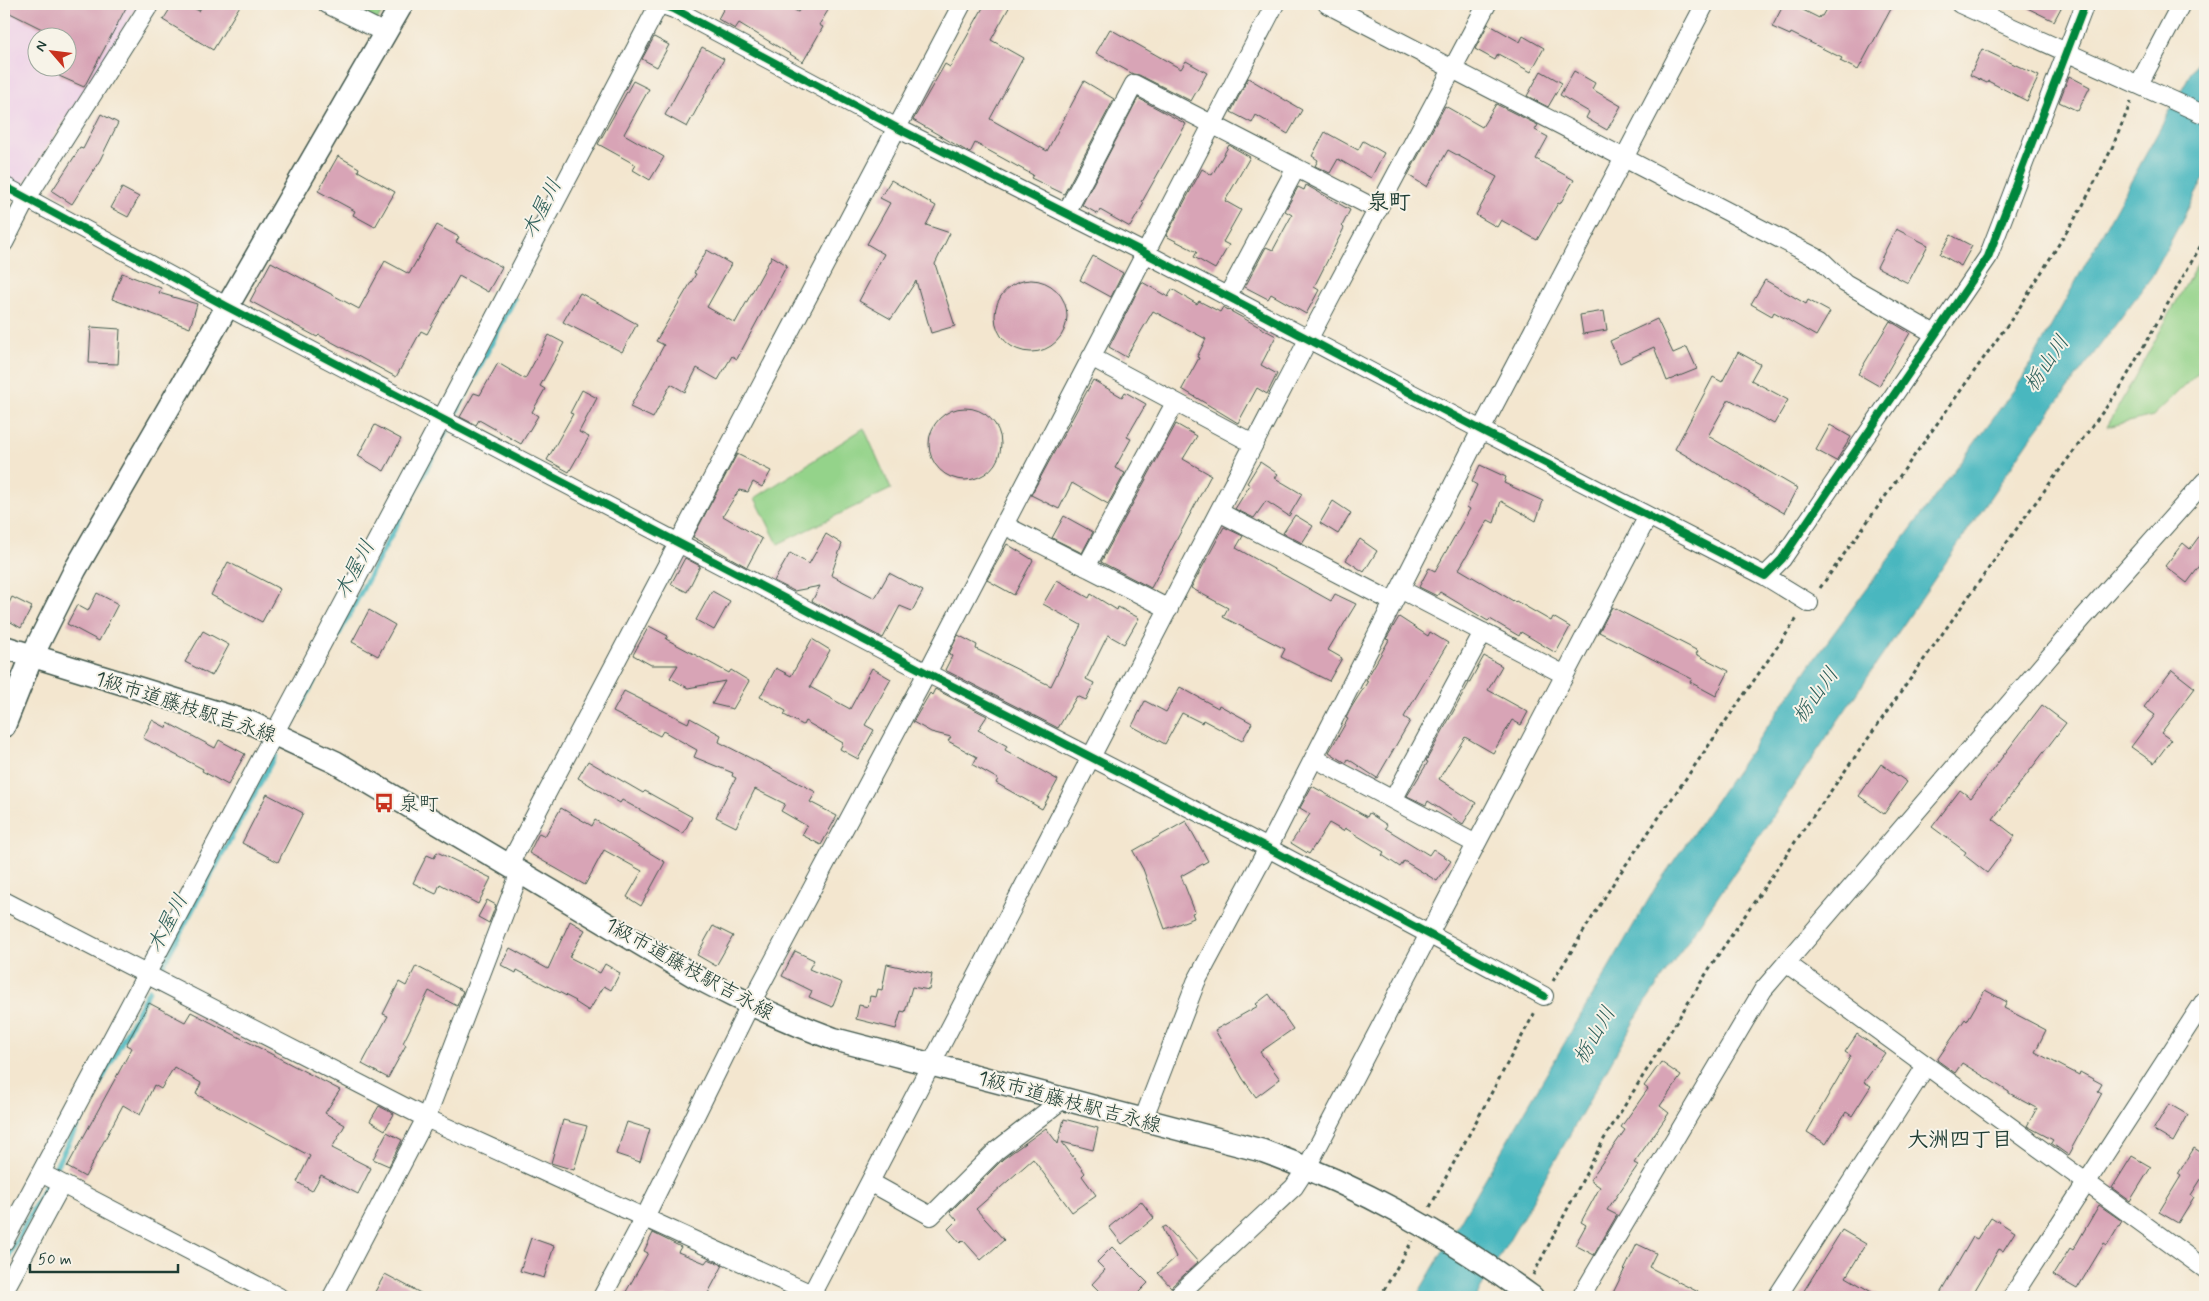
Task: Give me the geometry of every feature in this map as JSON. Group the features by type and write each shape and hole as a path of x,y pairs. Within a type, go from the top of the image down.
{"street":[{"path":"4,244 27,198 150,4"},
{"path":"327,4 385,33"},
{"path":"4,726 32,656 75,570 402,4"},
{"path":"332,1297 426,1118 515,868 679,544 962,4"},
{"path":"602,1297 645,1217 750,1005 927,673 1275,4"},
{"path":"1328,4 1821,260 1845,283 1935,334"},
{"path":"4,901 426,1118 645,1217 813,1296 870,1182 1308,340 1487,4"},
{"path":"1143,1120 1196,982 1268,848 1481,430 1705,4"},
{"path":"1960,4 2205,115"},
{"path":"1765,576 1782,559 1988,257 2085,4"},
{"path":"2139,84 2181,4"},
{"path":"4,1242 147,975 273,733 667,5 897,128 1145,253 1308,340 1765,576 1809,603"},
{"path":"1066,213 1134,84 1378,210"},
{"path":"1227,297 1296,168"},
{"path":"4,186 226,306 927,673 1268,848 1544,996"},
{"path":"1091,357 1254,444"},
{"path":"1086,567 1175,403"},
{"path":"1581,1297 1763,990 2082,619 2205,481"},
{"path":"1219,512 1397,595 1483,632 1565,675"},
{"path":"1176,1297 1294,1187 1307,1167 1648,516"},
{"path":"1004,525 1169,609"},
{"path":"1393,800 1483,632"},
{"name":"1級市道藤枝駅吉永線","path":"4,647 251,723 335,762 696,977 750,1005 834,1038 1263,1151 1307,1167 1373,1197 1421,1222 1528,1295"},
{"path":"1314,758 1476,844"},
{"path":"1786,963 2205,1269"},
{"path":"2012,1297 2205,1000"},
{"path":"1777,1297 1926,1066"},
{"path":"870,1182 931,1216 996,1152 1063,1099"},
{"path":"41,1173 279,1297"},
{"path":"4,1291 62,1184"}],"path":[{"path":"1380,1297 1396,1272 1421,1222 1544,996 1616,879 1809,603 2018,310 2082,207 2112,148 2139,84"},
{"path":"1528,1295 1604,1139 1714,961 1806,826 2030,510 2119,390 2205,238"}],"shaded area":[{"path":"4,4 139,4 21,188 4,179"}],"green space":[{"path":"337,4 387,4 376,23"},
{"path":"2205,250 2205,366 2153,416 2107,427"},
{"path":"864,428 891,489 778,544 755,498"}],"water":[{"name":"栃山川","path":"2205,47 2205,177 2152,276 2030,439 1640,1011 1476,1297 1416,1297 1657,885 1813,661 2022,379"}],"building":[{"path":"4,4 128,4 84,87 64,78 78,78 78,28 40,28 4,10"},
{"path":"173,4 186,4 199,11 203,4 241,4 213,50 163,20"},
{"path":"726,4 784,4 798,12 803,4 832,4 819,25 823,27 803,62 739,23 735,29 718,19"},
{"path":"985,4 1011,4 991,40 1023,58 990,119 1047,151 1084,81 1114,99 1064,194 1031,178 1033,175 975,143 970,153 913,120 945,64 950,67"},
{"path":"1784,4 1791,4 1819,18 1829,4 1881,4 1891,9 1858,70 1840,61 1842,58 1791,33 1790,35 1772,27"},
{"path":"2019,4 2063,4 2054,21"},
{"path":"1488,24 1520,42 1523,36 1544,48 1531,72 1498,54 1495,60 1475,49"},
{"path":"1110,29 1181,69 1186,61 1207,73 1191,101 1139,75 1133,74 1096,53"},
{"path":"654,37 669,45 657,67 642,59"},
{"path":"702,47 724,59 687,127 665,115"},
{"path":"1982,49 2039,76 2027,101 1988,81 1987,83 1970,75"},
{"path":"1541,71 1562,83 1548,107 1527,96"},
{"path":"1574,71 1595,83 1592,89 1621,106 1607,130 1586,118 1589,112 1560,95"},
{"path":"2069,76 2090,87 2078,111 2059,102"},
{"path":"1248,78 1302,110 1288,134 1256,115 1252,123 1231,112"},
{"path":"633,81 649,89 624,134 664,157 650,180 633,170 636,165 598,144"},
{"path":"1138,98 1186,124 1130,227 1100,210 1098,214 1082,205"},
{"path":"1496,104 1538,125 1535,130 1548,137 1536,159 1574,180 1560,204 1558,203 1537,240 1501,220 1497,227 1476,215 1497,177 1448,150 1427,187 1408,175 1445,106 1482,127"},
{"path":"101,114 118,123 100,160 72,204 52,191 80,148 83,149"},
{"path":"1325,132 1358,150 1363,141 1384,153 1371,178 1338,159 1330,173 1315,166 1318,160 1312,156"},
{"path":"1229,145 1250,157 1225,201 1241,210 1223,242 1229,245 1215,269 1194,257 1197,252 1166,236 1202,169 1212,175"},
{"path":"338,156 359,168 358,171 395,192 375,227 353,215 355,211 318,191"},
{"path":"891,180 936,206 926,225 950,233 935,264 955,326 931,333 916,281 891,319 859,301 884,254 867,244 890,203 880,198"},
{"path":"1306,185 1350,210 1342,226 1344,228 1314,287 1319,290 1306,314 1271,294 1268,299 1245,287 1266,247 1273,250 1292,215 1285,211 1298,187 1304,190"},
{"path":"122,188 139,197 128,217 111,208"},
{"path":"437,225 459,237 456,242 502,267 488,292 459,276 427,334 421,331 396,377 319,335 317,337 250,301 271,262 359,309 385,261 409,274"},
{"path":"1896,229 1928,245 1908,283 1877,267"},
{"path":"1951,235 1972,246 1961,266 1940,254"},
{"path":"707,250 731,264 707,307 735,323 772,256 787,265 737,359 732,356 718,380 697,368 685,392 671,384 653,418 630,407 664,345 656,341 696,274 694,273"},
{"path":"1093,256 1123,273 1111,297 1080,280"},
{"path":"122,273 161,288 159,293 197,304 190,328 112,299"},
{"path":"1024,280 1038,280 1057,290 1067,309 1067,323 1057,342 1038,352 1024,352 1005,342 995,323 995,309 1005,290"},
{"path":"1765,280 1806,304 1808,300 1830,312 1816,336 1774,312 1772,316 1751,304"},
{"path":"1142,282 1168,297 1172,289 1197,304 1199,301 1220,312 1223,307 1276,336 1261,365 1277,374 1267,394 1257,388 1238,423 1182,389 1199,358 1197,357 1206,339 1153,311 1126,357 1109,347"},
{"path":"580,293 637,324 622,352 563,322"},
{"path":"1604,311 1607,330 1583,334 1580,315"},
{"path":"1657,319 1673,353 1687,347 1697,369 1667,381 1654,347 1620,363 1610,341"},
{"path":"1890,321 1910,333 1879,386 1858,374"},
{"path":"91,327 120,329 118,364 89,363"},
{"path":"549,335 564,343 540,386 545,389 532,412 538,416 521,444 479,420 476,425 460,417 474,393 480,395 498,363 525,379"},
{"path":"1738,352 1760,364 1751,380 1788,400 1774,424 1729,399 1708,436 1797,488 1784,513 1675,449 1713,377 1722,382"},
{"path":"1093,380 1122,397 1125,392 1146,404 1127,437 1131,439 1115,468 1125,473 1108,504 1072,483 1059,509 1031,495"},
{"path":"582,390 597,398 579,432 589,437 569,472 547,460 573,414 570,413"},
{"path":"958,408 972,408 991,418 1001,437 1001,451 991,470 972,480 958,480 939,470 929,451 929,437 939,418"},
{"path":"1176,424 1197,436 1183,459 1211,475 1151,588 1101,562"},
{"path":"375,425 401,439 384,471 358,456"},
{"path":"1830,425 1851,437 1836,461 1816,450"},
{"path":"737,454 771,471 762,487 753,482 748,492 739,490 723,516 762,539 747,567 693,537"},
{"path":"1260,462 1278,474 1275,478 1302,494 1289,516 1266,501 1254,518 1235,509 1250,485 1247,483"},
{"path":"1480,465 1506,477 1504,483 1543,501 1536,521 1501,501 1494,523 1488,520 1459,569 1551,621 1553,617 1570,627 1556,653 1521,632 1519,636 1490,619 1488,621 1440,592 1437,596 1419,587 1429,568 1435,571 1470,509 1467,507 1477,485 1472,482"},
{"path":"1333,501 1351,513 1338,534 1320,523"},
{"path":"1295,515 1313,526 1302,543 1283,533"},
{"path":"1064,516 1093,532 1082,553 1052,538"},
{"path":"1224,527 1243,536 1236,548 1331,601 1335,594 1356,604 1328,650 1342,658 1329,681 1281,657 1285,649 1223,617 1228,608 1191,588"},
{"path":"2205,528 2205,559 2187,583 2165,566 2183,543 2190,549"},
{"path":"826,534 842,544 831,575 875,598 889,573 923,591 912,611 900,606 883,638 812,601 820,586 794,591 774,581 790,553 809,564"},
{"path":"1360,539 1377,551 1364,572 1346,560"},
{"path":"1007,544 1033,560 1014,595 987,580"},
{"path":"685,558 700,566 687,592 671,584"},
{"path":"228,562 280,589 262,622 211,595"},
{"path":"1057,580 1089,598 1091,594 1117,610 1118,607 1139,618 1124,644 1108,635 1086,679 1094,683 1086,700 1077,696 1058,728 945,670 952,656 949,654 958,635 977,645 976,649 1051,686 1081,625 1043,604"},
{"path":"712,591 730,601 714,630 696,620"},
{"path":"97,593 118,604 99,641 67,624 77,605 88,611"},
{"path":"12,597 32,607 21,628 4,618 4,613"},
{"path":"1612,607 1698,651 1696,654 1729,671 1716,696 1690,682 1692,679 1599,632"},
{"path":"369,610 395,625 378,656 352,642"},
{"path":"1399,617 1428,636 1430,632 1448,643 1404,717 1410,721 1377,778 1348,759 1346,763 1329,752 1348,719 1346,718 1351,708 1368,681 1366,680 1389,640 1386,639"},
{"path":"649,626 668,636 666,639 729,673 731,670 749,681 733,709 712,704 725,681 688,688 670,678 678,665 651,665 633,655"},
{"path":"203,631 229,645 212,676 185,662"},
{"path":"812,639 830,650 810,687 850,709 872,668 891,679 865,725 874,730 858,759 840,749 843,743 805,721 803,725 784,715 786,711 760,697 776,668 791,676"},
{"path":"1484,656 1502,666 1488,690 1528,712 1521,725 1512,720 1493,753 1465,737 1439,779 1476,803 1463,824 1428,801 1426,805 1407,796 1428,762 1426,761"},
{"path":"2172,670 2195,688 2161,733 2171,740 2154,763 2131,747 2155,715 2144,707"},
{"path":"1180,687 1218,708 1219,705 1252,723 1242,741 1203,720 1202,723 1182,713 1165,744 1132,726 1145,701 1166,712"},
{"path":"935,689 987,716 978,730 1007,746 1005,750 1058,780 1042,809 996,783 998,779 973,765 977,757 948,741 951,737 931,732 913,722 930,693 932,695"},
{"path":"624,691 688,723 690,718 721,735 719,742 816,792 810,802 837,816 821,845 802,835 807,826 781,811 785,804 755,789 736,827 716,817 736,778 732,776 733,773 694,757 697,750 663,731 660,736 613,712"},
{"path":"2042,705 2066,723 1993,819 2015,836 1987,873 1964,855 1966,852 1932,827 1960,790 1971,798"},
{"path":"152,720 167,728 168,723 215,748 219,740 245,754 228,785 202,771 203,769 143,738"},
{"path":"588,761 643,793 645,791 692,817 683,834 622,800 620,803 578,778"},
{"path":"1881,764 1907,782 1884,814 1859,796"},
{"path":"1312,786 1367,817 1369,813 1387,825 1385,828 1429,855 1433,849 1451,861 1437,881 1404,861 1400,867 1382,855 1384,852 1345,828 1343,831 1329,823 1309,854 1291,843 1310,814 1300,808"},
{"path":"267,794 303,813 278,862 242,843"},
{"path":"561,808 592,826 595,820 665,862 641,906 627,897 642,871 604,850 585,885 529,853 539,833 545,836"},
{"path":"1186,821 1208,861 1181,876 1195,912 1192,913 1194,918 1165,929 1143,869 1133,851"},
{"path":"437,852 491,878 478,904 440,884 436,894 413,883 427,855 434,858"},
{"path":"487,900 496,905 489,923 478,917"},
{"path":"570,921 585,930 569,957 600,973 605,964 620,973 611,990 604,986 589,1011 576,1001 517,970 516,973 501,965 510,948 548,969"},
{"path":"713,926 733,936 716,966 697,955"},
{"path":"795,951 814,960 809,969 842,983 832,1007 809,997 812,991 782,976"},
{"path":"887,964 932,974 929,990 912,987 905,1012 901,1011 896,1029 856,1019 859,1005 868,1007 870,996 876,997 878,989 882,990"},
{"path":"416,966 463,991 457,1006 429,991 403,1043 406,1045 388,1078 362,1064 388,1016 383,1014 399,982 406,986"},
{"path":"1985,990 2007,1002 2004,1008 2046,1030 2035,1052 2079,1075 2080,1072 2102,1084 2098,1091 2102,1093 2068,1155 2051,1143 2053,1140 2027,1126 2037,1108 2009,1093 1962,1063 1955,1073 1937,1060 1965,1019 1967,1021"},
{"path":"1269,994 1293,1029 1260,1052 1280,1079 1256,1097 1243,1079 1215,1030 1258,1006 1256,1004"},
{"path":"149,1003 185,1022 191,1012 340,1090 325,1113 345,1125 332,1148 371,1168 358,1194 321,1175 312,1191 297,1182 310,1156 196,1094 201,1083 174,1067 161,1089 154,1085 140,1115 123,1105 85,1177 67,1167 132,1048 126,1045"},
{"path":"1857,1034 1885,1053 1864,1082 1871,1086 1852,1116 1846,1112 1826,1144 1807,1132 1851,1056 1845,1052"},
{"path":"1661,1062 1681,1076 1660,1106 1669,1113 1634,1163 1638,1165 1607,1210 1617,1215 1594,1255 1575,1245 1586,1225 1581,1222 1600,1187 1590,1180 1625,1130 1621,1127 1648,1089 1644,1086"},
{"path":"2169,1104 2188,1115 2173,1142 2153,1130"},
{"path":"379,1106 394,1114 385,1130 370,1121"},
{"path":"1064,1119 1098,1128 1093,1150 1062,1142 1085,1173 1082,1176 1096,1195 1072,1212 1033,1159 976,1209 1004,1240 981,1260 963,1240 960,1243 948,1229 957,1220 950,1212 1003,1159 1046,1128 1058,1144"},
{"path":"563,1120 587,1126 574,1170 551,1163"},
{"path":"627,1122 650,1129 640,1162 616,1154"},
{"path":"387,1132 402,1140 389,1166 373,1159"},
{"path":"2194,1148 2205,1155 2205,1173 2191,1195 2194,1197 2178,1223 2159,1212 2181,1176 2178,1174"},
{"path":"2132,1156 2151,1167 2130,1201 2112,1188"},
{"path":"1141,1201 1154,1218 1122,1244 1109,1227"},
{"path":"2099,1205 2122,1221 2107,1246 2104,1244 2077,1289 2053,1275 2070,1248 2073,1250"},
{"path":"1991,1217 2015,1232 2003,1251 1999,1249 1971,1297 1938,1297 1973,1237 1977,1239"},
{"path":"1166,1226 1198,1262 1171,1287 1158,1273 1176,1257 1162,1228"},
{"path":"1842,1230 1866,1244 1846,1277 1880,1297 1800,1297"},
{"path":"653,1233 681,1247 678,1252 705,1263 708,1259 723,1265 706,1297 623,1297 648,1253 644,1251"},
{"path":"531,1238 554,1246 544,1278 520,1271"},
{"path":"1637,1244 1656,1253 1649,1267 1708,1297 1611,1297"},
{"path":"1112,1247 1148,1283 1134,1297 1105,1297 1092,1284 1105,1270 1097,1262"},
{"path":"385,1274 428,1297 372,1297"}],"waterway":[{"name":"木屋川","path":"454,417 514,299"},
{"name":"木屋川","path":"292,722 446,432"},
{"name":"木屋川","path":"158,974 275,755"},
{"name":"木屋川","path":"54,1170 149,990"},
{"name":"木屋川","path":"4,1265 46,1185"}],"cycle path":[{"path":"660,4 674,9 897,128 1145,253 1481,430 1765,576 1782,559 1988,257 2085,4"},
{"path":"4,186 226,306 927,673 1268,848 1544,996"}],"place":[{"name":"泉町","path":"384,803"}],"district":[{"name":"泉町","path":"1389,201"},
{"name":"大洲四丁目","path":"1960,1139"}]}
